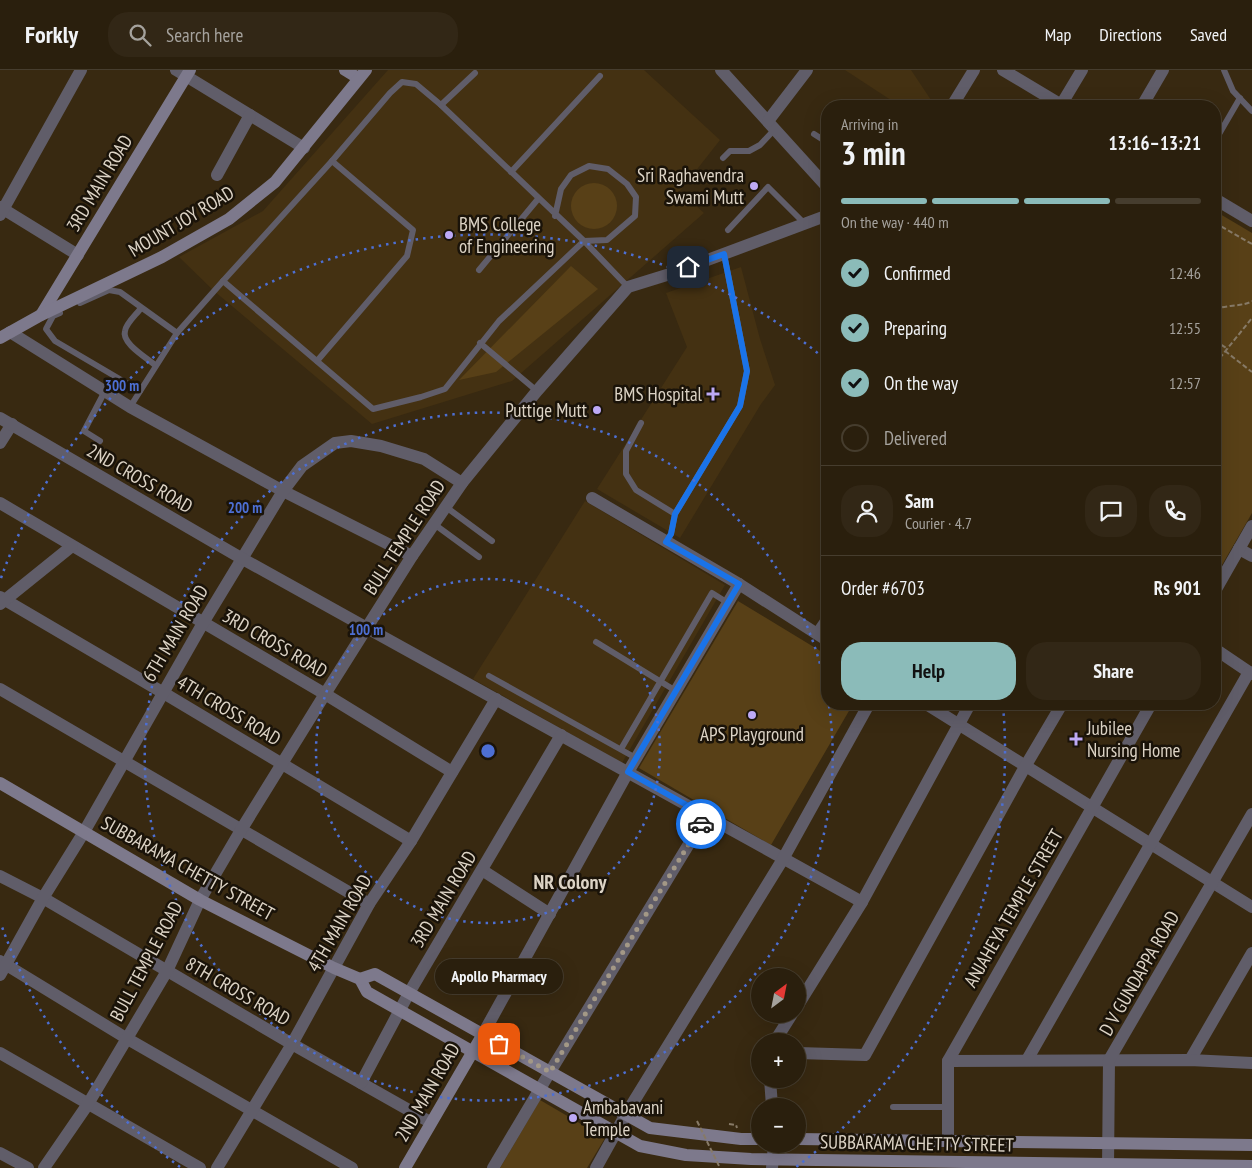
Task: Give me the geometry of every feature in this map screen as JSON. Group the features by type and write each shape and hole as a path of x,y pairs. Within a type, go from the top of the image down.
{"main road":[{"path":"345,70 362,74"},
{"name":"3RD MAIN ROAD","path":"41,315 184,72"},
{"name":"MOUNT JOY ROAD","path":"5,335 41,315 162,257 229,219 275,182 362,74"},
{"name":"SUBBARAMA CHETTY STREET","path":"1,786 200,900 334,968 360,979 367,992 640,1146 686,1155 773,1164 1252,1166"},
{"name":"SUBBARAMA CHETTY STREET","path":"360,979 375,974 650,1128 751,1139"},
{"name":"2ND MAIN ROAD","path":"405,1168 430,1122 483,1034"},
{"name":"SUBBARAMA CHETTY STREET","path":"806,1139 1252,1146"}],"street":[{"path":"78,255 1,210 81,70"},
{"path":"721,70 821,180"},
{"path":"771,125 807,70"},
{"path":"956,100 974,70"},
{"path":"1003,70 1052,100"},
{"path":"1065,100 1082,70"},
{"path":"1146,100 1163,70"},
{"path":"184,72 304,148"},
{"path":"217,175 250,115"},
{"path":"1221,203 1252,221"},
{"path":"628,287 670,274 821,217"},
{"name":"BULL TEMPLE ROAD","path":"44,1168 88,1104 167,971 200,900 241,830 412,556 462,483 537,391 628,287"},
{"path":"5,335 130,407 283,491 412,556"},
{"name":"2ND CROSS ROAD","path":"0,418 241,558 862,902"},
{"path":"0,443 12,424"},
{"name":"6TH MAIN ROAD","path":"2,967 84,832 162,692 241,558 283,491 302,466 335,443 351,441 382,446 424,459 462,483"},
{"path":"592,498 739,584 821,636"},
{"name":"3RD CROSS ROAD","path":"0,503 325,694 452,772"},
{"path":"1221,580 1252,526"},
{"path":"1,600 72,546"},
{"path":"1239,549 1252,556"},
{"name":"2ND MAIN ROAD","path":"483,1034 628,772 739,584"},
{"name":"4TH CROSS ROAD","path":"1,600 162,692 411,841"},
{"path":"1027,1060 1150,843 1250,673 1221,653"},
{"path":"0,689 369,904"},
{"name":"4TH MAIN ROAD","path":"217,1168 292,1044 369,904 411,841 496,699"},
{"path":"596,1168 626,1114 783,859 865,710"},
{"path":"936,710 1252,907"},
{"path":"806,992 862,902 966,710"},
{"path":"806,1053 865,1055 1058,710"},
{"name":"ANJAHEYA TEMPLE STREET","path":"948,1141 948,1060 1148,710"},
{"name":"3RD MAIN ROAD","path":"361,1083 409,993 561,735"},
{"name":"D V GUNDAPPA ROAD","path":"1108,1166 1109,1060 1214,883 1252,814"},
{"path":"494,1168 539,1090 706,816"},
{"path":"482,870 550,914"},
{"name":"8TH CROSS ROAD","path":"0,876 43,898 292,1044 430,1122"},
{"path":"1190,1060 1252,953"},
{"path":"2,967 352,1168"},
{"path":"0,1053 200,1168"},
{"path":"948,1060 1190,1060 1252,1063"},
{"path":"0,1153 28,1168"}],"lane":[{"path":"1224,70 1233,90 1252,111"},
{"path":"441,105 475,73"},
{"path":"511,172 600,76"},
{"path":"130,407 177,332 332,161 390,93 402,82 416,84 441,105 555,216 584,241 628,287"},
{"path":"1221,131 1240,98"},
{"path":"724,158 730,151 749,151 760,145 771,125"},
{"path":"814,134 821,138"},
{"path":"317,361 407,256 413,230 332,161"},
{"path":"223,281 373,409 445,389 499,321 584,241 607,240 635,216 636,197 627,184 608,169 588,166 571,175 560,189 555,216"},
{"path":"728,230 768,187 804,223"},
{"path":"478,270 538,199"},
{"path":"666,542 671,534 675,514 740,406 747,371 724,254"},
{"path":"140,391 55,341 46,329 52,316 109,290 120,292 177,332"},
{"path":"141,308 125,330 125,338 155,365"},
{"path":"480,344 537,391"},
{"path":"100,441 84,430 105,391"},
{"path":"641,423 626,451 626,474 636,490 675,514"},
{"path":"446,507 492,541"},
{"path":"434,524 479,556"},
{"path":"621,749 712,593 728,602"},
{"path":"815,632 821,623"},
{"path":"596,642 676,692"},
{"path":"489,676 636,758"},
{"path":"893,1107 948,1107"}],"path":[{"path":"1221,226 1252,244"},
{"path":"1221,307 1248,304 1252,301"},
{"path":"1221,356 1252,318"},
{"path":"1221,346 1252,372"},
{"path":"697,1121 720,1168"}],"shaded area":[{"name":"BMS College of Engineering","path":"388,70 644,70 720,140 680,191 704,213 512,381 372,424 214,291 179,257 263,211"},
{"path":"845,70 911,70 931,100 891,100"},
{"path":"594,183 607,187 613,193 617,206 613,219 607,225 594,229 581,225 575,219 571,206 575,193 581,187"},
{"path":"1221,215 1252,233 1252,513 1221,567"},
{"path":"571,266 598,289 496,372 459,380"},
{"name":"BMS Hospital","path":"741,267 760,339 775,385 761,404 680,538 597,489 687,347 666,293"},
{"path":"585,501 725,585 622,763 473,679"},
{"path":"738,601 821,651 821,710 850,710 771,845 639,768"},
{"path":"540,1100 605,1138 587,1168 500,1168"}],"way so far":[{"path":"499,1044 550,1072 701,824"}],"place":[{"name":"Sri Raghavendra Swami Mutt","path":"754,186"},
{"name":"BMS College of Engineering","path":"449,235"},
{"name":"BMS Hospital","path":"713,394"},
{"name":"Puttige Mutt","path":"597,410"},
{"name":"APS Playground","path":"752,715"},
{"name":"Jubilee Nursing Home","path":"1076,739"},
{"name":"Apollo Pharmacy","path":"499,1044"},
{"name":"Ambabavani Temple","path":"573,1118"}],"district":[{"name":"NR Colony","path":"570,882"}],"route":[{"path":"688,267 724,254 747,371 740,406 675,514 671,534 666,542 739,584 628,772 706,816 701,824"}]}
